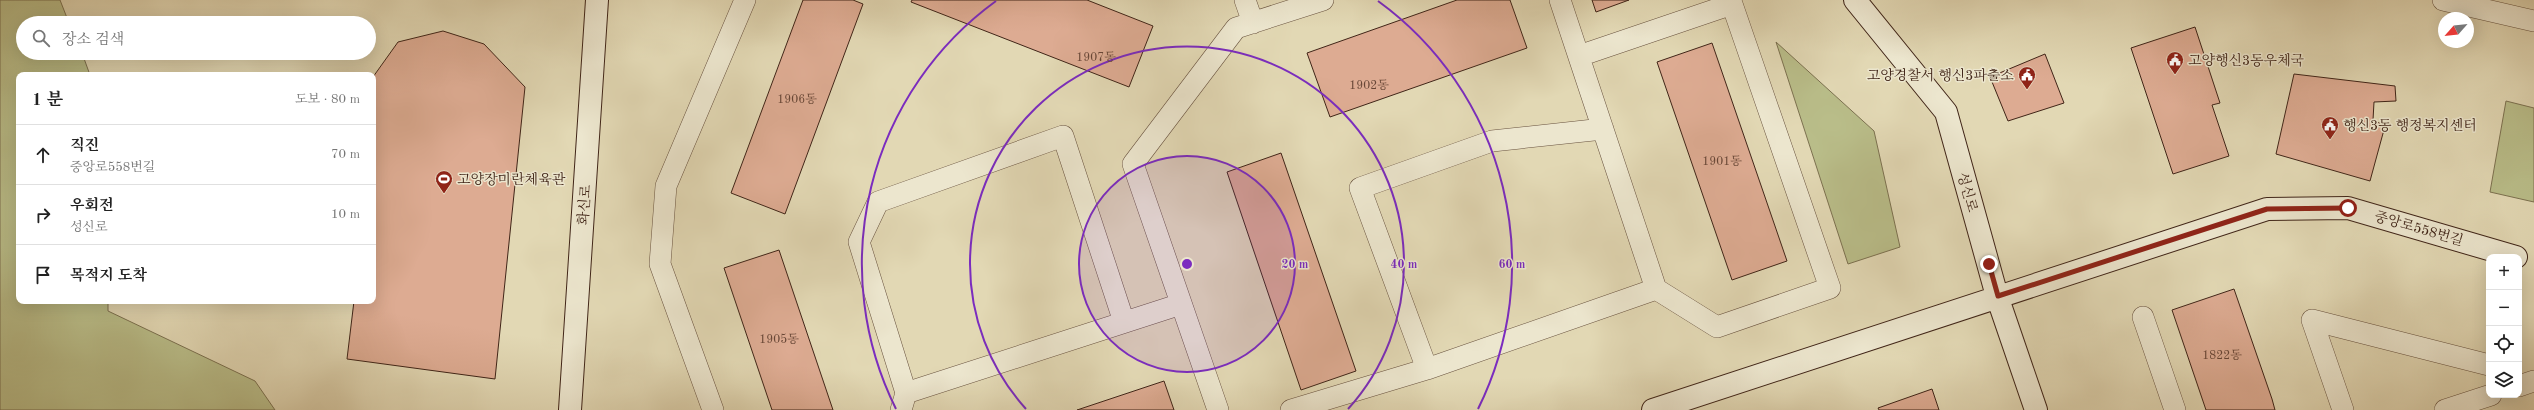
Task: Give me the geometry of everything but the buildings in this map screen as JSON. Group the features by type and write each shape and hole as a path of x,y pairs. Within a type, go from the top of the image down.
{"street":[{"name":"화신로","path":"570,410 597,0"},
{"name":"성신로","path":"1855,0 1946,112 1998,296 2036,410"},
{"name":"중앙로558번길","path":"1653,410 2267,209 2348,208 2506,254"},
{"path":"2522,259 2534,263"}],"lane":[{"path":"713,410 660,264 666,186 745,0"},
{"path":"1245,0 1252,23"},
{"path":"1218,410 1133,164 1236,28 1323,0"},
{"path":"1560,0 1656,289 1717,327 1830,288 1732,4 1579,56"},
{"path":"2443,0 2473,3 2534,21"},
{"path":"1427,369 1360,188 1492,140 1603,129"},
{"path":"1124,322 1063,136 878,202 858,242 904,401 1124,322 1181,304"},
{"path":"1291,410 1427,369 1656,289"},
{"path":"2143,317 2175,410"},
{"path":"2344,410 2312,320 2486,364"},
{"path":"2522,373 2534,376"},
{"path":"2522,385 2534,381"},
{"path":"2445,410 2486,397"}],"green space":[{"path":"0,0 60,0 66,16 16,16 16,60 85,60 89,72 16,72 16,304 108,304 108,311 255,381 275,410 0,410"},
{"path":"1776,42 1874,131 1900,247 1848,264"},
{"path":"2506,101 2534,108 2534,202 2490,192"}],"place":[{"name":"고양행신3동우체국","path":"2175,75"},
{"name":"고양경찰서 행신3파출소","path":"2027,90"},
{"name":"행신3동 행정복지센터","path":"2330,140"},
{"name":"고양장미란체육관","path":"444,194"}],"route":[{"path":"1989,264 1998,296 2267,209 2348,208"}]}
